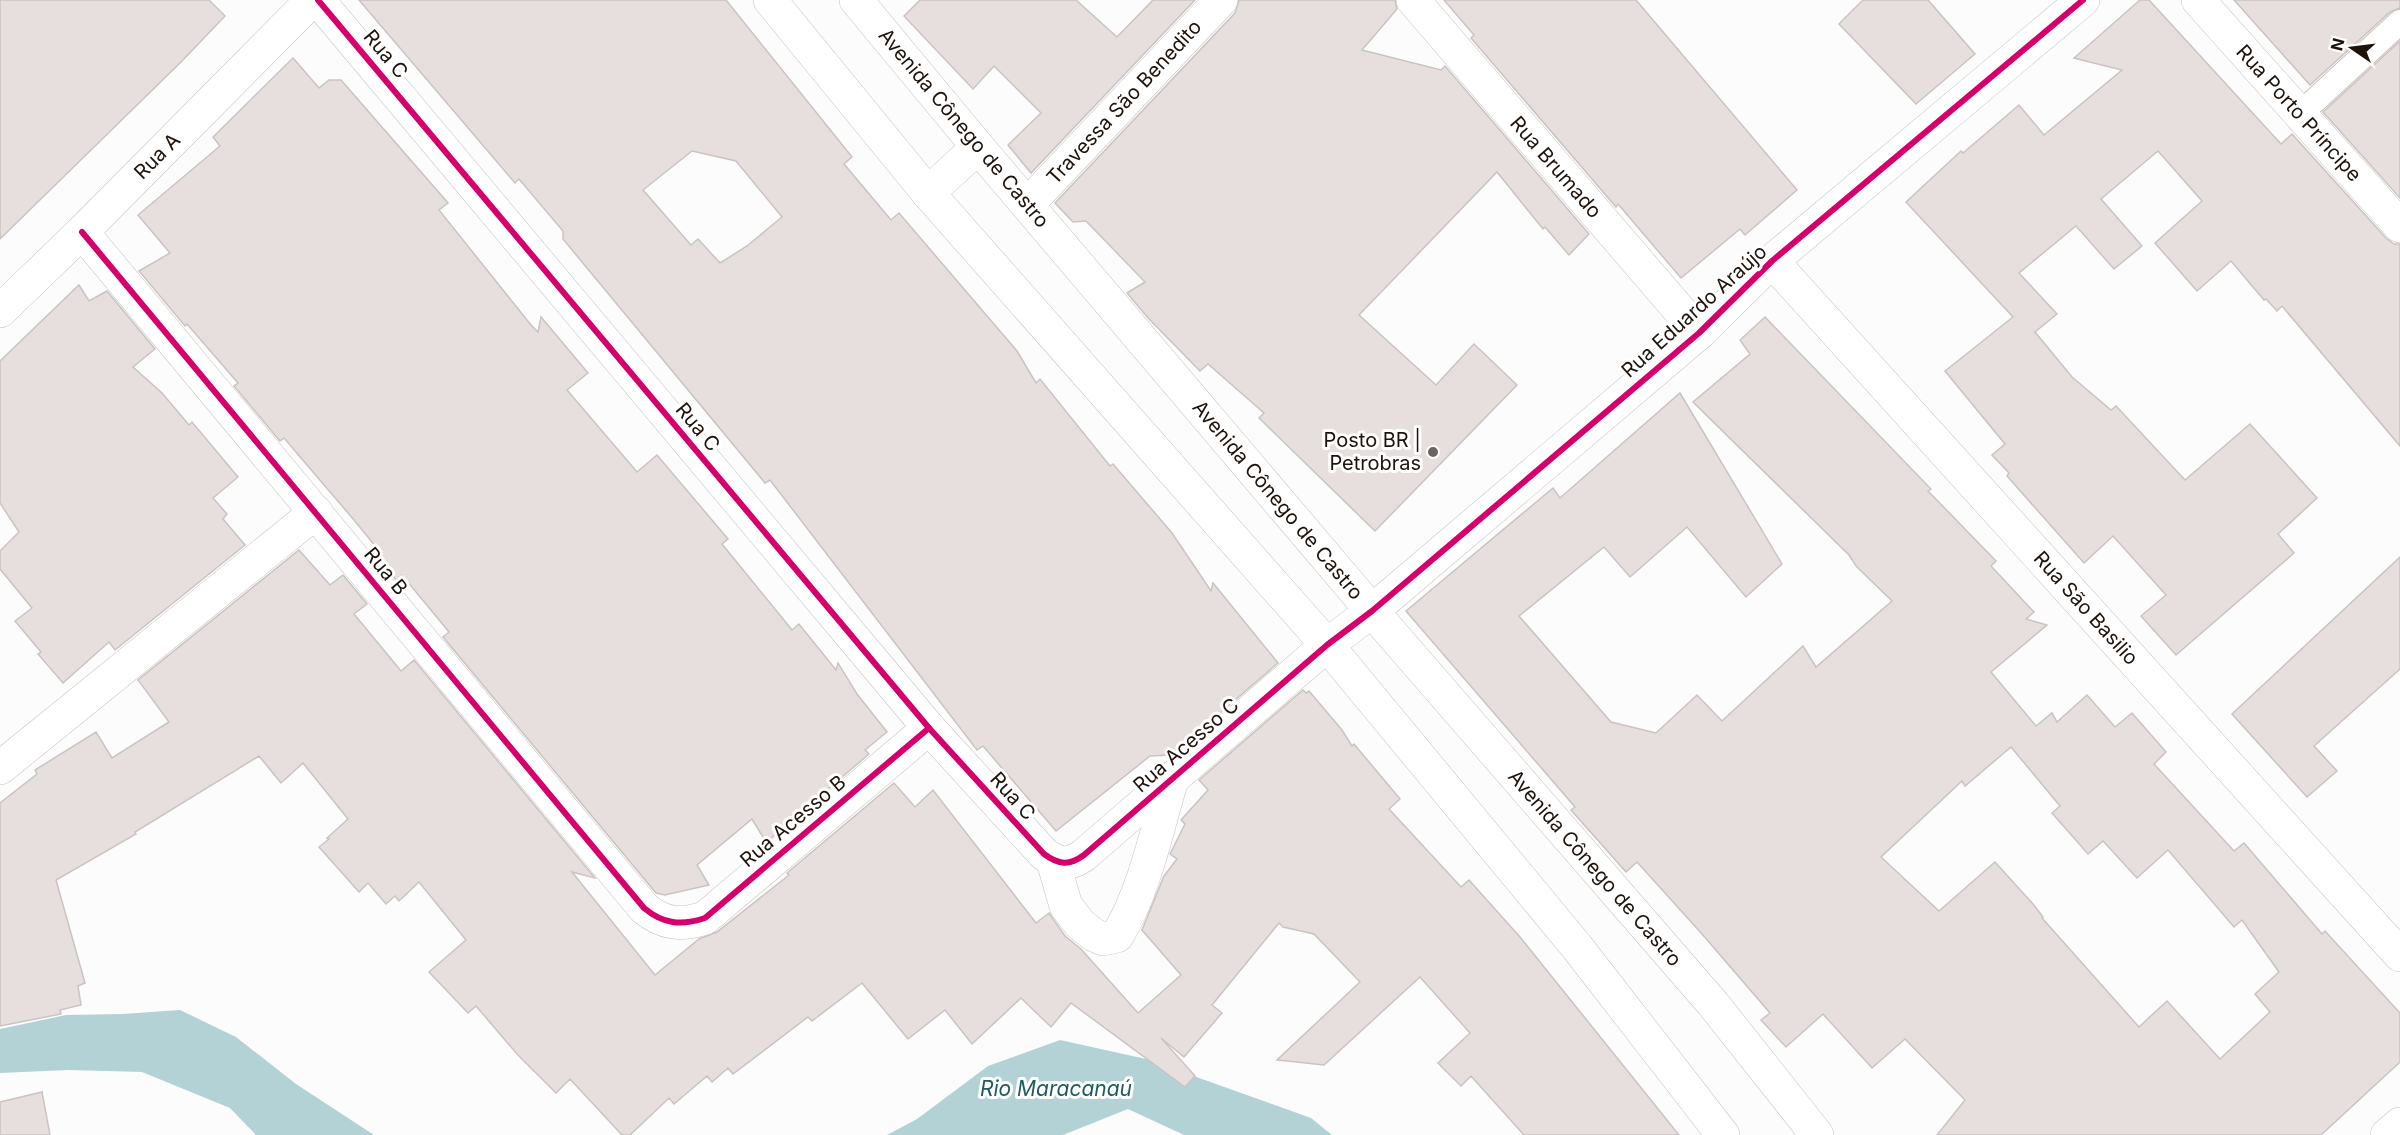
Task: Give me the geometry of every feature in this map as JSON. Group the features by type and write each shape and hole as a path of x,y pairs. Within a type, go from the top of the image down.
{"street":[{"name":"Rua A","path":"0,311 312,0"},
{"name":"Rua C","path":"318,0 929,728 1044,855 1058,862"},
{"path":"770,0 928,194 1327,645 1577,947 1723,1135"},
{"name":"Avenida Cônego de Castro","path":"856,0 1372,611 1714,1005 1817,1135"},
{"name":"Travessa São Benedito","path":"1028,204 1221,0"},
{"name":"Rua Brumado","path":"1413,0 1699,333"},
{"name":"Rua Eduardo Araújo","path":"1327,645 1372,611 1699,333 1772,261 2083,0"},
{"name":"Rua Porto Príncipe","path":"2198,0 2400,226"},
{"path":"928,194 978,147"},
{"name":"Rua B","path":"82,231 644,908 671,924"},
{"name":"Rua São Basilio","path":"1772,261 2400,955"},
{"path":"0,768 316,512"},
{"name":"Rua Acesso C","path":"1058,862 1074,862 1084,855 1327,645"},
{"name":"Rua Acesso B","path":"671,924 689,924 705,918 929,728"},
{"path":"1058,862 1066,906 1080,924 1103,939 1117,936 1128,918 1137,894 1172,779"},
{"path":"2387,1135 2400,1124"}],"lane":[{"path":"2300,114 2400,22"}],"water":[{"path":"180,1010 236,1037 296,1084 374,1135 256,1135 230,1108 142,1072 68,1070 0,1073 0,1029 66,1015"},
{"name":"Rio Maracanaú","path":"1060,1040 1146,1059 1311,1118 1332,1135 1184,1135 1128,1109 1063,1135 887,1135 917,1119 988,1066"}],"building":[{"path":"0,0 209,0 225,16 0,239"},
{"path":"359,0 726,0 852,157 844,164 891,220 899,213 1017,351 1036,383 1040,379 1110,466 1113,464 1172,533 1211,591 1213,583 1278,663 1171,755 1150,756 1056,831 983,746 977,750 770,480 765,483 563,239 563,231 519,179 515,183","holes":["692,151 736,161 782,217 747,246 720,263 698,239 691,245 643,190"]},
{"path":"920,0 1076,0 1117,37 1153,0 1195,0 1031,173 1008,145 1041,113 994,66 973,89 904,16"},
{"path":"1239,0 1395,0 1397,9 1362,50 1441,70 1445,66 1589,234 1569,255 1545,227 1543,229 1497,172 1359,315 1436,385 1474,344 1517,385 1375,531 1259,418 1264,413 1208,364 1200,371 1149,319 1127,293 1145,282 1086,221 1073,222 1055,203 1235,13"},
{"path":"1444,0 1636,0 1797,190 1745,235 1740,229 1681,278 1618,204 1616,207 1471,38 1474,35"},
{"path":"1863,0 1928,0 1975,54 1916,104 1839,24"},
{"path":"2140,0 2149,0 2281,144 2292,134 2386,238 2394,244 2400,244 2400,446 2282,306 2277,311 2266,299 2264,300 2231,261 2197,291 2155,243 2202,201 2158,151 2101,199 2142,246 2114,269 2076,226 2019,273 2057,314 2035,332 2072,377 2111,410 2116,406 2185,480 2250,424 2317,498 2278,534 2294,553 2176,655 2141,616 2166,595 2113,536 2084,563 2007,476 2009,473 1992,455 2005,444 1945,371 2013,317 1906,202 1961,151 1963,153 2019,105 2044,135 2122,70 2074,58"},
{"path":"2234,0 2400,0 2400,8 2390,12 2310,85"},
{"path":"2400,41 2400,198 2323,112"},
{"path":"293,58 319,88 329,80 341,80 448,203 439,210 531,325 538,332 541,317 588,373 567,390 637,472 657,455 728,539 722,544 792,630 799,624 836,670 838,663 857,694 887,732 865,750 869,754 766,842 752,819 697,865 709,885 665,895 656,893 443,637 449,632 402,575 396,580 372,551 376,547 354,520 284,438 280,441 234,386 238,383 187,324 185,326 139,271 170,253 138,215 220,146 213,137"},
{"path":"79,285 89,301 107,291 155,349 133,367 162,393 189,425 192,422 238,477 213,498 227,514 223,519 245,545 115,650 109,642 63,683 38,654 41,652 15,621 32,608 0,569 0,551 19,532 0,503 0,361"},
{"path":"1765,317 1931,489 1928,491 1996,561 1991,566 2034,612 2026,619 2047,625 1991,672 2036,726 2052,713 2057,722 2087,695 2115,727 2132,713 2166,752 2154,764 2234,851 2244,843 2322,934 2325,931 2400,1013 2400,1062 2321,1135 1937,1135 1965,1100 1905,1039 1872,1068 1823,1014 1786,1047 1761,1020 1770,1013 1702,934 1637,862 1626,872 1571,810 1575,807 1406,611 1553,488 1560,498 1680,393 1782,564 1746,597 1687,527 1630,577 1604,547 1519,616 1611,722 1656,733 1697,695 1722,721 1803,646 1816,667 1892,601 1856,566 1849,555 1693,402 1750,354 1740,340","holes":["2011,747 2060,806 2052,813 2088,854 2103,841 2137,878 2168,850 2234,927 2242,920 2279,972 2255,994 2270,1012 2220,1059 2167,1001 2139,1027 1995,862 1939,911 1881,857 1962,781 1965,786"]},
{"path":"299,550 330,585 343,575 367,604 354,614 401,671 414,660 595,878 572,872 655,975 699,939 717,932 789,875 787,873 894,783 915,807 933,790 1036,923 1049,913 1065,936 1081,949 1138,1013 1181,975 1142,930 1164,876 1177,859 1170,854 1185,824 1181,820 1208,790 1199,780 1303,690 1306,693 1309,691 1342,730 1352,746 1354,744 1400,799 1389,809 1461,887 1469,880 1520,937 1679,1135 1524,1135 1471,1076 1461,1086 1438,1063 1470,1033 1420,977 1324,1065 1277,1060 1360,982 1314,934 1283,927 1279,923 1212,1005 1222,1013 1184,1057 1161,1038 1195,1076 1185,1087 1071,1003 1051,1027 1021,998 972,1044 945,1010 908,1039 862,983 812,1021 808,1017 733,1074 728,1068 712,1082 707,1076 674,1104 669,1098 630,1135 622,1135 570,1079 556,1093 517,1054 476,1006 468,1013 429,972 466,940 419,882 399,901 395,896 386,904 368,883 359,892 319,847 348,819 303,763 281,783 259,756 135,832 136,834 56,880 85,983 78,986 81,1005 60,1010 61,1014 0,1026 0,803 37,774 35,770 96,732 112,758 169,722 138,680"},
{"path":"2400,557 2400,669 2314,746 2337,771 2307,797 2232,714"},
{"path":"42,1092 50,1135 0,1135 0,1102"}],"cycle path":[{"path":"318,0 929,728 1044,854 1064,863 1074,861 1084,855 1327,645 1372,611 1699,333 1772,261 2083,0"},
{"path":"82,232 644,908 651,913 665,920 680,923 705,918 929,728"}],"place":[{"name":"Posto BR | Petrobras","path":"1433,452"}]}
